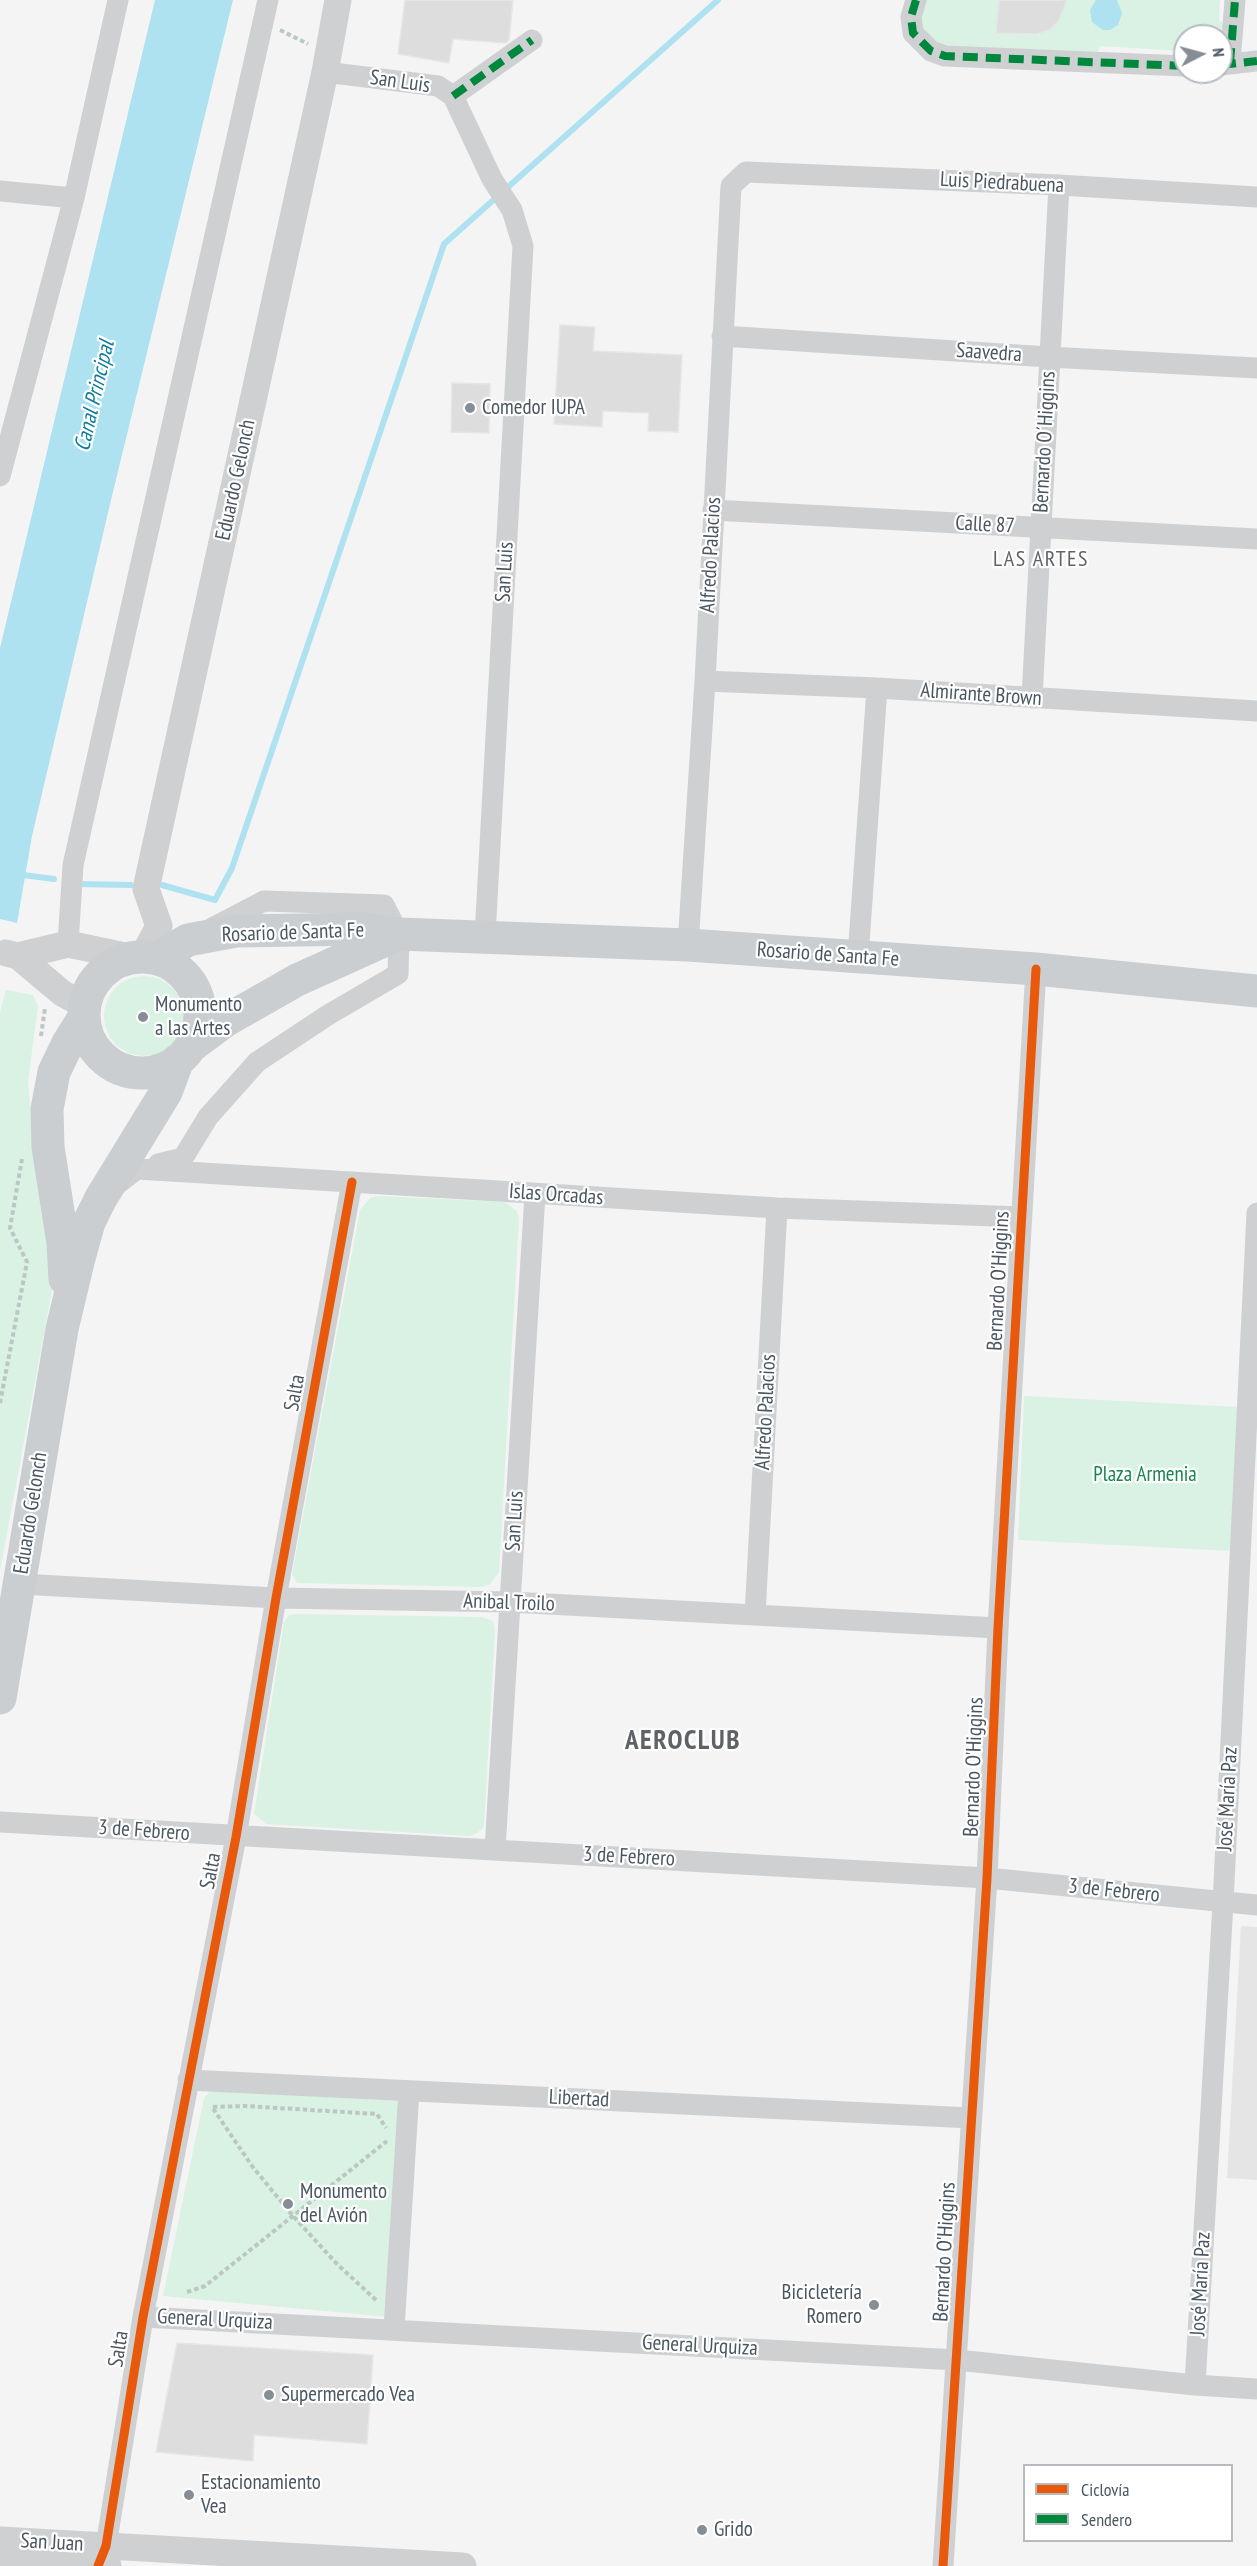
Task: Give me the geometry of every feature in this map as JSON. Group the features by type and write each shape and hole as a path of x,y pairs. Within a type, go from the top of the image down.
{"main road":[{"name":"Rosario de Santa Fe","path":"143,957 188,940 236,931 364,929 399,934 688,945 1036,969 1257,991"},
{"name":"Rosario de Santa Fe","path":"184,1054 225,1021 297,980 399,934"},
{"name":"Eduardo Gelonch","path":"0,1698 62,1329 86,1231 100,1198 165,1092 200,1021 196,994 181,971 143,957 117,962 105,969 88,992 84,1012 54,1072 46,1109 52,1184 66,1272 62,1329"},
{"path":"84,1012 86,1031 94,1048 107,1062 118,1068 143,1073 155,1071 184,1054"}],"street":[{"path":"0,474 74,198 118,0"},
{"path":"68,944 73,865 268,0"},
{"name":"Eduardo Gelonch","path":"143,957 159,926 146,889 327,62 338,0"},
{"path":"916,0 911,17 913,33 931,51 945,56 1173,66"},
{"path":"1232,24 1235,0"},
{"path":"453,96 532,40"},
{"path":"1233,63 1257,61"},
{"name":"San Luis","path":"327,62 438,86 453,96 492,179 512,210 523,246 485,936"},
{"name":"Luis Piedrabuena","path":"746,172 1059,185 1257,197"},
{"name":"Alfredo Palacios","path":"688,945 705,681 731,186 746,172"},
{"name":"Bernardo O´Higgins","path":"1032,698 1059,185"},
{"path":"0,191 74,198"},
{"name":"Saavedra","path":"722,336 1257,368"},
{"name":"Calle 87","path":"713,510 1257,539"},
{"name":"Almirante Brown","path":"705,681 877,688 1257,711"},
{"path":"858,957 877,688"},
{"path":"100,1198 137,1169 183,1158 208,1117 257,1062 328,1015 399,974 399,934"},
{"path":"9,954 68,944 143,957"},
{"path":"9,954 84,1012"},
{"name":"Bernardo O'Higgins","path":"943,2566 987,1878 998,1628 1036,969"},
{"name":"Islas Orcadas","path":"137,1169 777,1208 1021,1217"},
{"name":"Salta","path":"103,2561 143,2317 236,1837 276,1598 352,1182"},
{"name":"San Luis","path":"495,1849 535,1194"},
{"name":"Alfredo Palacios","path":"755,1615 777,1208"},
{"name":"José María Paz","path":"1195,2385 1223,1903 1257,1213"},
{"name":"Anibal Troilo","path":"20,1584 276,1598 511,1602 998,1628"},
{"name":"3 de Febrero","path":"0,1822 987,1878 1257,1905"},
{"name":"Libertad","path":"188,2080 971,2118"},
{"path":"394,2329 409,2091"},
{"name":"General Urquiza","path":"143,2317 957,2360 1195,2385 1257,2389"},
{"name":"San Juan","path":"0,2540 103,2561"},
{"name":"San Juan","path":"0,2560 343,2562 463,2566"}],"path":[{"path":"263,22 327,62"},
{"path":"40,1038 45,1004"},
{"path":"0,1403 27,1262 10,1227 23,1151"},
{"path":"187,2292 205,2286 294,2217 392,2136 377,2114 244,2106 212,2107 252,2166 294,2217 337,2264 381,2305"}],"shaded area":[{"path":"1241,1926 1257,1927 1257,2180 1227,2178"}],"green space":[{"path":"926,0 1220,0 1219,20 1225,24 1173,24 1173,51 1101,46 1096,55 933,45 921,33 920,7"},
{"name":"Monumento a las Artes","path":"136,976 152,976 173,987 184,1008 184,1024 173,1045 152,1056 136,1056 122,1050 110,1038 104,1024 104,1008 110,994 122,982"},
{"path":"6,990 33,995 38,1006 28,1082 33,1136 56,1269 0,1571 0,1013"},
{"path":"378,1196 505,1202 516,1210 519,1218 499,1572 490,1584 482,1587 297,1583 292,1574 360,1210 370,1198"},
{"name":"Plaza Armenia","path":"1024,1396 1239,1407 1232,1551 1018,1540"},
{"path":"289,1615 482,1617 493,1621 495,1631 484,1827 477,1833 469,1836 266,1824 254,1814 284,1622"},
{"path":"209,2092 405,2101 389,2317 163,2296 204,2098"}],"water":[{"name":"Canal Principal","path":"155,0 233,0 32,836 17,923 0,919 0,648"},
{"path":"1096,0 1117,0 1122,13 1118,25 1110,30 1103,30 1092,22 1090,10"}],"building":[{"path":"405,0 513,0 509,40 506,43 453,39 449,63 398,54"},
{"path":"999,0 1067,0 1059,20 1050,30 1037,34 996,33"},
{"path":"560,325 595,327 593,351 682,355 678,432 648,431 649,413 603,411 602,427 554,424"},
{"name":"Comedor IUPA","path":"452,383 490,384 489,433 451,432"},
{"name":"Supermercado Vea","path":"177,2343 373,2355 367,2444 254,2435 253,2461 156,2452"}],"waterway":[{"path":"162,885 215,900 232,868 444,244 718,0"},
{"path":"0,872 54,879"},
{"path":"75,884 131,885"}],"marked path":[{"path":"916,0 911,17 913,33 931,51 945,56 1173,66"},
{"path":"1233,25 1235,0"},
{"path":"453,96 532,40"},
{"path":"1233,64 1257,61"}],"cycle path":[{"path":"943,2566 987,1878 998,1628 1036,969"},
{"path":"98,2566 106,2546 143,2317 236,1837 276,1598 352,1182"}],"place":[{"name":"Comedor IUPA","path":"470,408"},
{"name":"Monumento a las Artes","path":"143,1017"},
{"name":"Monumento del Avión","path":"288,2204"},
{"name":"Bicicletería Romero","path":"874,2305"},
{"name":"Supermercado Vea","path":"269,2395"},
{"name":"Estacionamiento Vea","path":"189,2495"},
{"name":"Grido","path":"702,2530"}],"district":[{"name":"LAS ARTES","path":"1041,560"},
{"name":"AEROCLUB","path":"683,1741"}]}
